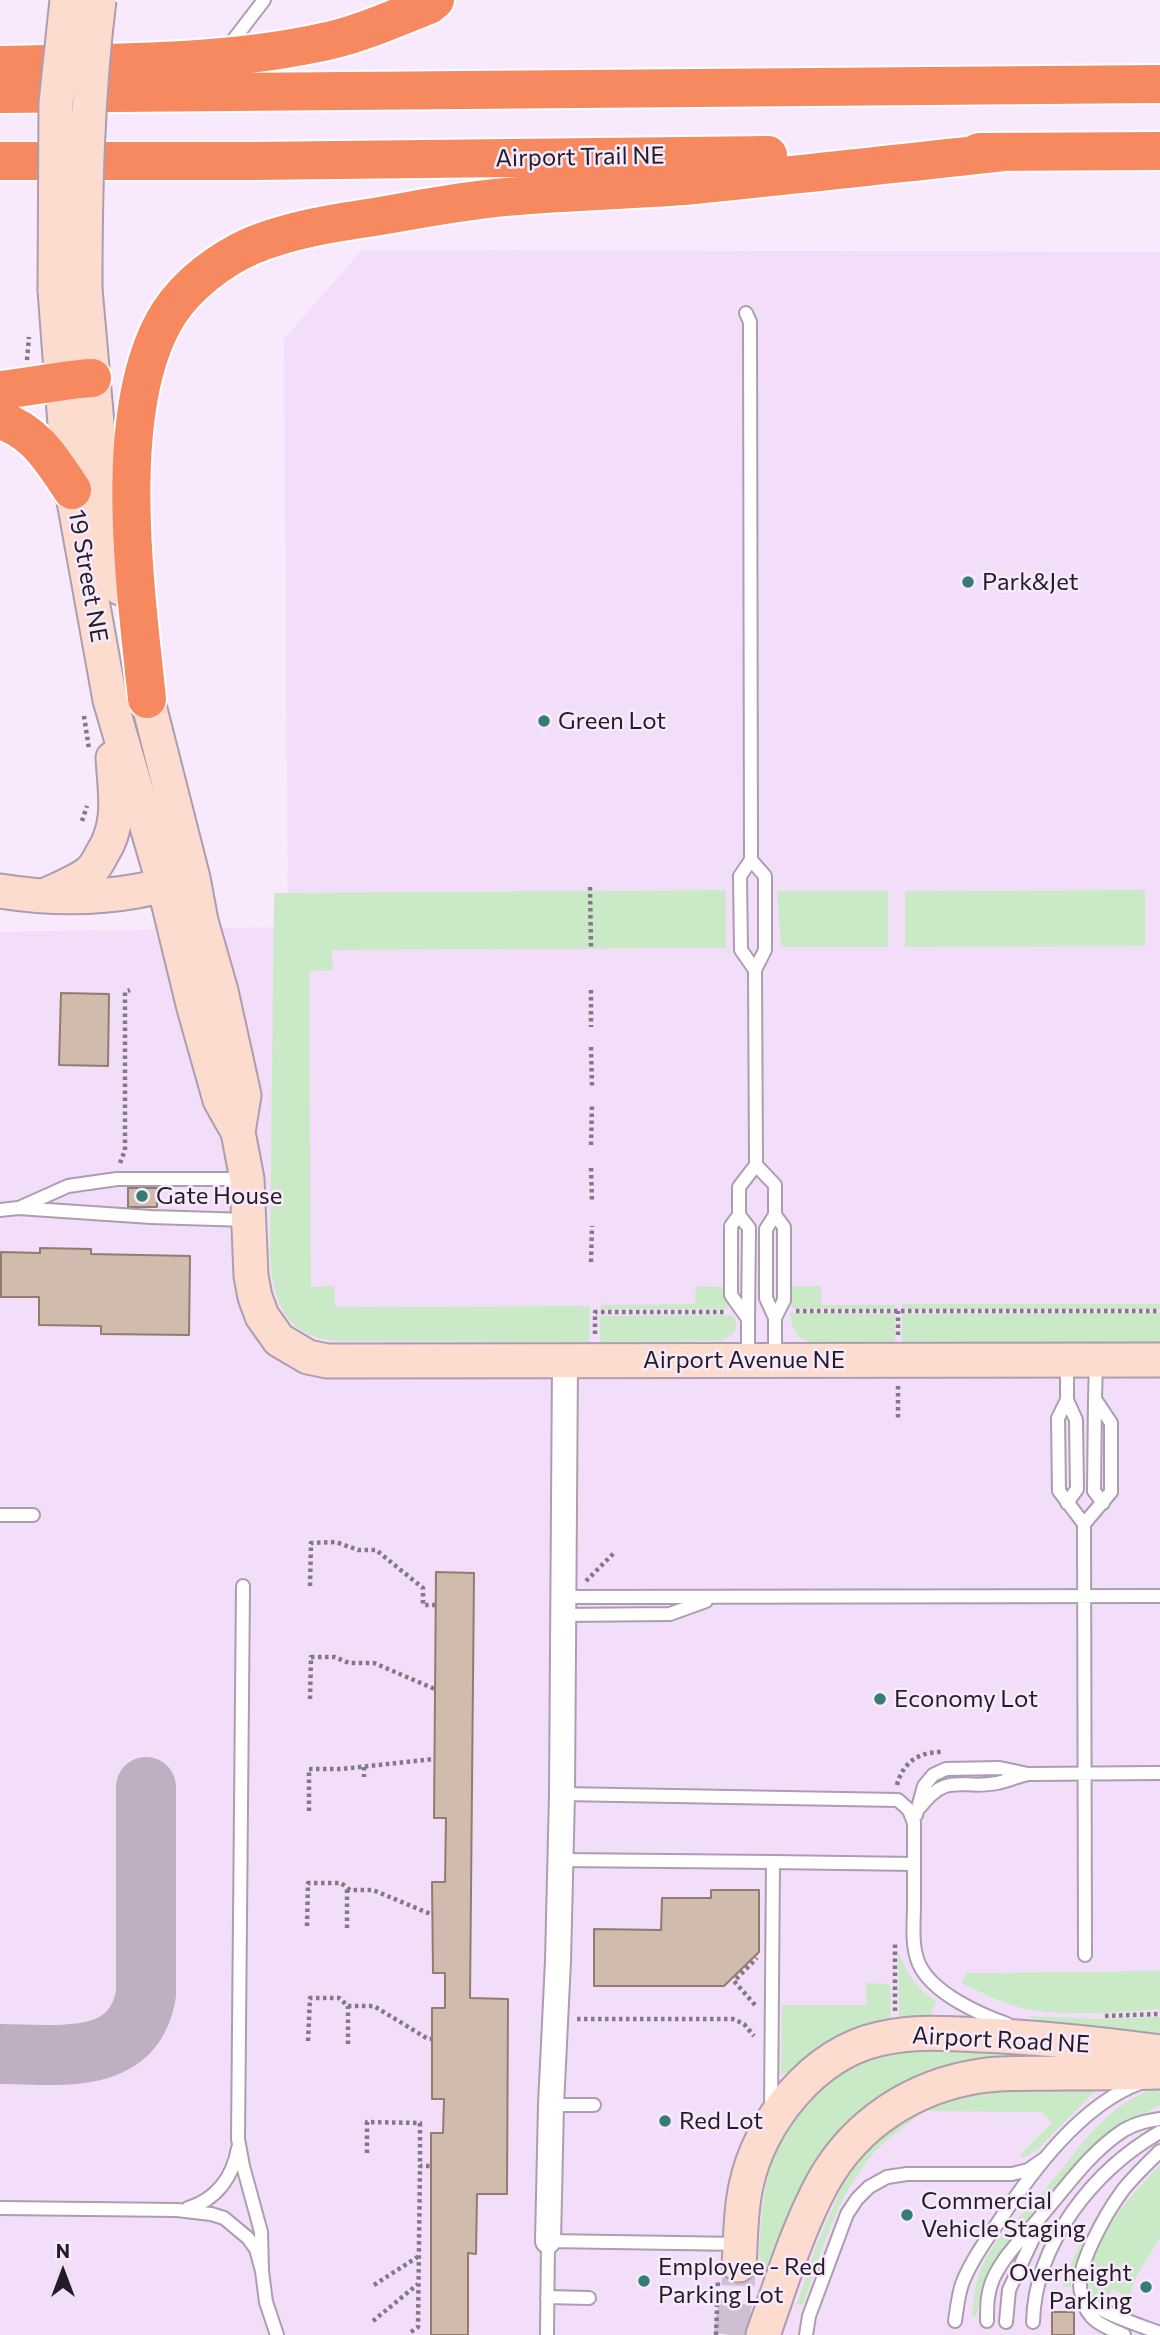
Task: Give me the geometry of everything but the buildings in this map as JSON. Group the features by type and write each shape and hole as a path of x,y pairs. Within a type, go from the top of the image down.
{"highway":[{"path":"93,50 109,0"},
{"path":"0,65 218,58 320,43 377,25 426,2"},
{"path":"0,94 1160,84"},
{"name":"Airport Trail NE","path":"0,161 252,161 1160,151"},
{"path":"113,702 135,578 133,518 136,406 146,364 167,316 184,293 212,269 251,247 291,233 413,210 515,196 693,185 1004,152"},
{"path":"0,390 76,379"},
{"path":"0,420 26,432 36,440 72,490"}],"street":[{"name":"19 Street NE","path":"67,0 55,103 76,379 72,490 113,702 178,881 194,1008 220,1100 239,1132 247,1179 251,1276 262,1316 279,1340 308,1357 327,1361"},
{"name":"19 Street NE","path":"70,289 85,184 93,50 99,0"},
{"name":"19 Street NE","path":"76,379 100,457 120,586 113,702"},
{"path":"46,895 93,869 113,834 117,818 113,702"},
{"path":"0,891 46,895 111,894 178,881"},
{"name":"Airport Avenue NE","path":"327,1361 1160,1360"},
{"path":"548,2241 568,1599 565,1361"},
{"name":"Airport Road NE","path":"729,2262 754,2157 771,2123 799,2086 820,2068 848,2051 876,2039 908,2033 936,2033 1047,2038 1160,2052"},
{"name":"Airport Road NE","path":"763,2335 824,2180 842,2153 880,2115 933,2087 982,2075 1160,2074"}],"lane":[{"path":"218,58 264,0"},
{"path":"746,313 750,321 751,860 740,876 741,950 755,970"},
{"path":"751,860 765,876 765,950 755,970 756,1165 739,1187 739,1215 731,1226 731,1295 748,1319 762,1360"},
{"path":"756,1165 775,1185 775,1215 784,1227 784,1300 775,1318 762,1360"},
{"path":"18,1208 68,1186 117,1179 247,1179"},
{"path":"0,1210 18,1208 249,1220"},
{"path":"1082,1360 1095,1399 1111,1423 1111,1492 1084,1524"},
{"path":"1082,1360 1058,1418 1058,1448 1059,1491 1084,1524 1085,1955"},
{"path":"0,1515 33,1515"},
{"path":"243,1586 239,2139 243,2166 261,2232 266,2302 277,2335"},
{"path":"568,1599 670,1614 719,1597 1160,1596"},
{"path":"1047,2038 992,2018 948,1994 927,1977 919,1964 914,1940 915,1819 924,1786 939,1771 954,1768 1000,1768 1028,1774 1160,1773"},
{"path":"562,1794 891,1798 905,1805 915,1819"},
{"path":"560,1860 914,1864"},
{"path":"771,2123 773,1863"},
{"path":"955,2321 962,2283 970,2267 1005,2212 1044,2160 1080,2123 1114,2095 1160,2074"},
{"path":"551,2105 594,2105"},
{"path":"987,2322 988,2293 1008,2255 1095,2154 1138,2123 1160,2119"},
{"path":"1033,2322 1035,2298 1051,2249 1079,2202 1105,2173 1137,2146 1160,2132"},
{"path":"177,2210 202,2203 220,2189 231,2171 239,2139"},
{"path":"1124,2335 1100,2325 1089,2316 1080,2290 1080,2273 1107,2215 1123,2190 1160,2151"},
{"path":"806,2335 809,2316 847,2214 869,2187 887,2177 907,2174 1012,2174 1028,2170 1044,2160"},
{"path":"0,2208 177,2210 211,2214 230,2223 248,2238 256,2249 262,2271"},
{"path":"1006,2322 1009,2290 1046,2211"},
{"path":"547,2335 548,2241 729,2262"},
{"path":"1080,2290 1093,2306 1160,2333"},
{"path":"547,2297 589,2298"}],"path":[{"path":"90,758 113,702"},
{"path":"82,821 89,796"},
{"path":"590,887 591,948"},
{"path":"117,1179 125,1150 125,992 130,990"},
{"path":"591,990 591,1027"},
{"path":"591,1047 592,1086"},
{"path":"591,1145 592,1105"},
{"path":"592,1168 592,1201"},
{"path":"591,1262 592,1226"},
{"path":"792,1311 1160,1311"},
{"path":"898,1311 898,1343"},
{"path":"595,1335 595,1312 729,1312"},
{"path":"898,1374 898,1419"},
{"path":"310,1586 311,1543 336,1542 358,1550 376,1550 423,1588 423,1605 436,1605"},
{"path":"568,1599 615,1552"},
{"path":"310,1699 311,1657 335,1657 349,1663 374,1663 435,1689"},
{"path":"309,1811 309,1769 341,1769 434,1759"},
{"path":"364,1767 364,1777"},
{"path":"307,1926 308,1883 341,1883 350,1890 373,1889 433,1915"},
{"path":"347,1888 347,1928"},
{"path":"895,1942 895,2022"},
{"path":"760,2010 734,1981 761,1954"},
{"path":"308,2040 310,1998 339,1998 348,2006 374,2006 432,2039"},
{"path":"348,2006 348,2043"},
{"path":"1100,2016 1160,2014"},
{"path":"573,2015 579,2020 733,2019 744,2024 757,2040"},
{"path":"367,2152 367,2122 420,2123 418,2327 411,2332"},
{"path":"420,2166 431,2166"},
{"path":"374,2285 419,2255"},
{"path":"718,2335 729,2262"},
{"path":"373,2322 419,2283"}],"shaded area":[{"path":"362,250 1160,252 1160,2335 0,2335 0,932 288,927 284,339"}],"green space":[{"path":"726,890 726,948 332,950 333,970 309,971 311,1287 334,1286 335,1307 590,1306 589,1342 337,1341 305,1333 294,1325 280,1304 270,1258 274,893"},
{"path":"1145,890 1145,946 905,947 905,891"},
{"path":"777,891 888,891 888,947 781,947"},
{"path":"696,1286 723,1287 729,1309 601,1309 601,1305 695,1304"},
{"path":"791,1286 821,1286 821,1305 895,1305 895,1309 791,1308"},
{"path":"902,1304 1160,1304 1160,1309 902,1309"},
{"path":"790,1313 895,1314 895,1342 810,1342 795,1332"},
{"path":"1160,1313 1160,1342 902,1342 902,1314"},
{"path":"732,1315 736,1320 735,1332 722,1341 600,1342 600,1316"},
{"path":"898,1952 912,1980 936,2001 931,2015 899,2018"},
{"path":"1160,1971 1160,2009 1127,2012 1037,2011 1007,2003 961,1983 967,1973"},
{"path":"866,1983 890,1984 891,2019 837,2037 785,2074 781,2074 782,2005 866,2005"},
{"path":"1027,2016 1103,2019 1160,2017 1160,2038 1057,2026"},
{"path":"898,2048 1047,2054 1048,2060 902,2087 778,2266 758,2265 768,2177 774,2152 785,2128 800,2106 821,2085 854,2063"},
{"path":"1103,2083 1037,2150 1022,2158 1020,2155 1052,2123 1042,2112 924,2111 880,2147 856,2176 830,2227 805,2299 802,2305 797,2304 816,2246 843,2184 882,2135 922,2109 973,2091"},
{"path":"1160,2087 1160,2105 1117,2128 1067,2177 1005,2248 982,2283 977,2316 972,2316 980,2272 998,2240 1107,2117 1122,2105"},
{"path":"1160,2165 1160,2237 1136,2277 1129,2297 1112,2289 1103,2305 1091,2292 1088,2275 1094,2254 1119,2212"},
{"path":"1080,2244 1083,2245 1071,2287 1065,2287 1062,2283"}],"taxiway":[{"path":"0,2054 68,2055 90,2052 109,2046 126,2035 138,2018 146,1994 146,1787"}],"tunnel":[{"path":"730,2335 739,2265"}],"place":[{"name":"Park&Jet","path":"968,582"},
{"name":"Green Lot","path":"544,721"},
{"name":"Gate House","path":"142,1196"},
{"name":"Economy Lot","path":"880,1699"},
{"name":"Red Lot","path":"665,2121"},
{"name":"Commercial Vehicle Staging","path":"907,2215"},
{"name":"Employee - Red Parking Lot","path":"644,2281"},
{"name":"Overheight Parking","path":"1146,2287"}]}
